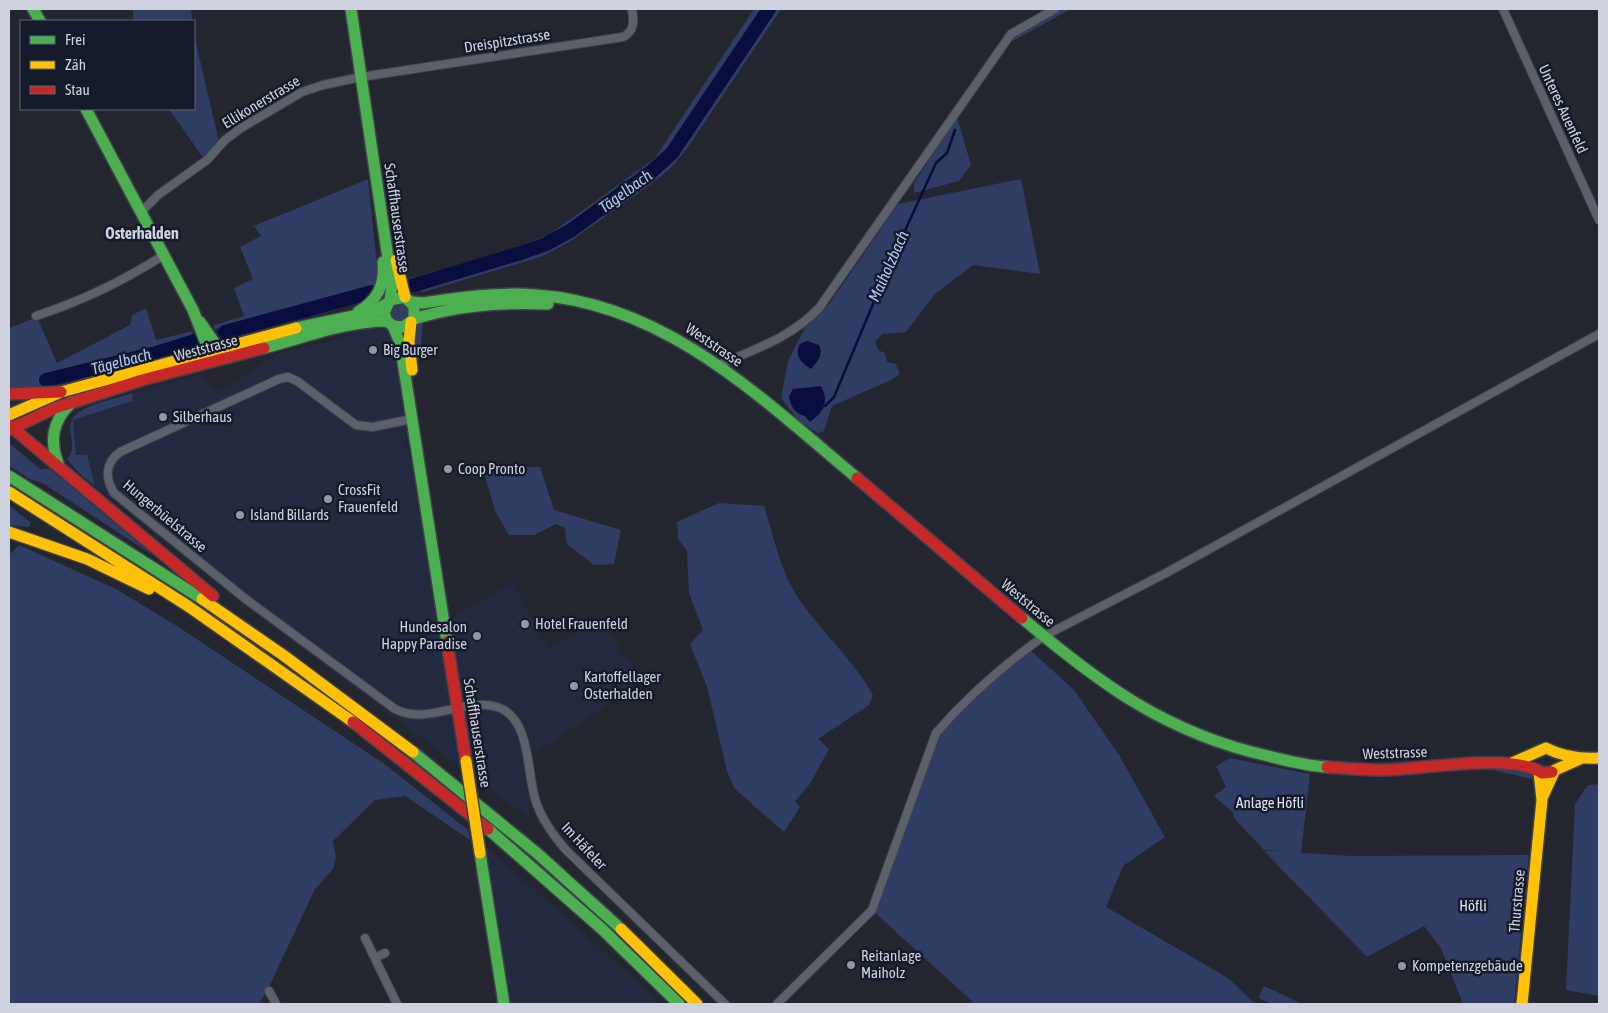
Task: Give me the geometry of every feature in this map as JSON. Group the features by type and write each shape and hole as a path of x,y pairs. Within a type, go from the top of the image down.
{"main road":[{"path":"33,9 39,20"},
{"name":"Schaffhauserstrasse","path":"351,9 392,285 388,302"},
{"path":"87,110 141,212 162,256 214,350"},
{"name":"Schaffhauserstrasse","path":"371,140 408,300"},
{"name":"Weststrasse","path":"348,317 369,306 378,296 383,285 384,265 375,208 376,186"},
{"name":"Weststrasse","path":"408,300 423,303 480,296 528,294 551,297 626,315 660,329 693,347 719,365 1104,684 1140,708 1202,738 1259,756 1310,766 1355,769 1512,763 1545,774 1580,759"},
{"path":"408,300 415,310 412,320 403,327 390,324 384,313 388,302 408,300"},
{"name":"Weststrasse","path":"9,415 61,392 287,330 373,312 388,302"},
{"name":"Weststrasse","path":"412,320 457,308 502,304 587,305"},
{"name":"Schaffhauserstrasse","path":"412,320 409,341 421,467"},
{"name":"Weststrasse","path":"10,428 55,408 142,380 214,350 355,324 390,324"},
{"name":"Schaffhauserstrasse","path":"390,324 400,343 421,467 504,1004"},
{"path":"9,394 61,392"},
{"path":"59,467 52,447 52,432 59,415 72,402"},
{"path":"10,428 269,643"},
{"path":"9,476 158,569 269,643 377,722 506,826 607,916 697,1004"},
{"path":"9,492 205,616 334,706 464,807 576,906 679,1004"},
{"path":"9,532 86,558 205,616"},
{"path":"1537,770 1532,760 1535,754 1546,748 1555,753 1580,759 1599,758"},
{"path":"1554,770 1558,760 1555,753"},
{"name":"Weststrasse","path":"1512,763 1535,754"},
{"name":"Thurstrasse","path":"1522,1004 1542,800 1537,770"},
{"name":"Thurstrasse","path":"1542,800 1554,770"}],"street":[{"name":"Dreispitzstrasse","path":"361,78 623,37 631,32 633,27 632,9"},
{"path":"719,365 787,335 805,323 819,308 1011,34 1055,9"},
{"name":"Unteres Auenfeld","path":"1503,9 1599,220"},
{"name":"Ellikonerstrasse","path":"141,212 158,195 207,160 226,140 241,128 302,92 323,85 361,78"},
{"path":"36,316 93,295 122,281 162,256"},
{"path":"777,1004 872,910 936,733 954,713 1044,636 1166,573 1599,334"},
{"name":"Hungerbüelstrasse","path":"412,419 374,427 356,426 297,381 288,377 120,452 109,463 108,484 114,493 244,597 395,709 412,716 458,709"},
{"name":"Im Häfeler","path":"458,709 491,706 501,709 514,719 523,741 533,794 540,813 551,831 566,850 725,1004"},
{"path":"365,938 397,1004"},
{"path":"375,958 385,953"},
{"path":"269,991 276,1004"}],"shaded area":[{"path":"372,326 387,330 395,349 408,452 414,467 438,626 513,582 549,649 601,620 642,680 536,753 526,756 530,819 266,622 95,486 87,456 76,455 73,420 132,401 133,393 202,374 215,393 231,385 278,354 331,341"},
{"path":"807,341 819,345 821,352 811,369 804,364 798,355 800,344"},
{"path":"821,386 825,397 824,407 810,422 805,416 799,414 794,409 789,396 793,389"},
{"path":"487,848 627,972 659,1004 504,1004 480,853"}],"green space":[{"path":"133,9 191,9 192,20 133,20"},
{"path":"754,9 781,9 688,147 672,167 569,242 543,256 423,292 414,287 410,278 507,251 550,234 655,158"},
{"path":"1055,9 1071,9 1013,41 1011,34"},
{"path":"195,38 219,142 204,159 170,110 195,110"},
{"path":"957,117 971,165 959,181 914,193 914,183"},
{"path":"368,179 378,282 373,289 367,291 367,299 229,337 225,337 217,328 214,329 214,325 244,316 234,288 253,279 240,247 261,236 254,226"},
{"path":"1021,179 1040,274 973,265 935,294 906,332 882,334 875,342 878,350 885,353 887,362 896,364 900,374 891,380 832,406 824,431 818,433 799,421 781,398 788,361 804,329 830,303 898,204"},
{"path":"399,302 408,306 410,316 399,323 391,317 391,307"},
{"path":"146,308 156,340 193,331 192,335 186,337 193,336 194,345 149,361 103,374 56,384 9,389 9,328 37,317 57,363 130,325 132,315"},
{"path":"423,320 420,359 415,365 412,343 416,324"},
{"path":"133,393 132,401 73,420 76,455 87,455 95,486 80,474 67,459 72,450 70,428 73,418 77,413 100,402"},
{"path":"9,443 40,469 50,469 154,556 44,484 30,479 9,466"},
{"path":"493,467 540,467 554,510 621,530 614,564 594,565 567,544 565,528 556,524 534,535 509,535 495,511 485,476"},
{"path":"719,503 764,506 779,555 794,591 810,614 848,659 873,695 869,705 818,739 829,749 809,785 795,801 800,807 784,832 734,788 727,771 707,687 690,644 703,630 689,593 687,551 678,539 677,522"},
{"path":"9,505 31,523 29,527 9,525"},
{"path":"19,545 116,589 177,626 386,765 468,830 470,840 405,796 375,800 333,841 336,857 333,869 315,889 268,989 259,1004 9,1004 9,555"},
{"path":"1028,648 1074,690 1119,755 1165,837 1123,866 1106,907 1228,978 1255,1004 975,1004 872,910 936,733"},
{"name":"Höfli","path":"1230,758 1310,774 1301,853 1353,856 1529,855 1514,1004 1463,1004 1441,948 1424,926 1367,957 1264,851 1281,851 1264,850 1234,818 1233,813 1214,796 1226,787 1216,766"},
{"path":"1489,769 1522,769 1530,772 1536,780"},
{"path":"1599,784 1599,996 1566,990 1575,804 1588,785"},
{"path":"1264,986 1302,1004 1272,1004 1258,998"}],"waterway":[{"name":"Tägelbach","path":"414,285 546,244 570,231 651,172 672,153 769,9"},
{"name":"Maiholzbach","path":"825,406 834,397 873,304 884,271 892,259 936,163 947,153 955,130"},
{"name":"Tägelbach","path":"225,332 372,292"},
{"name":"Tägelbach","path":"46,380 156,353 195,341"}],"traffic: fast":[{"path":"33,9 39,20"},
{"path":"351,9 392,285 390,300"},
{"path":"87,110 193,310 211,356"},
{"path":"358,312 371,302 379,291 383,278 383,262"},
{"path":"412,302 423,303 465,297 522,294 584,302 628,316 670,336 710,360 785,417 857,478"},
{"path":"393,326 403,327 414,319 414,306 405,297 390,300 384,313 387,321 393,326 400,343 447,642"},
{"path":"296,328 373,312 386,304"},
{"path":"414,319 447,310 480,306 548,304"},
{"path":"264,348 340,327 387,321"},
{"path":"200,322 218,348"},
{"path":"59,466 54,448 54,432 60,417 72,402"},
{"path":"9,476 202,599"},
{"path":"1022,618 1107,685 1166,720 1231,746 1312,766 1327,767"},
{"path":"413,752 538,854 621,929"},
{"path":"488,829 602,929 679,1004"},
{"path":"480,853 504,1004"}],"traffic: slow":[{"path":"396,260 405,297"},
{"path":"411,322 409,341 412,370"},
{"path":"9,415 61,392 296,328"},
{"path":"9,492 188,606 353,722"},
{"path":"9,532 87,559 149,589"},
{"path":"202,599 283,655 413,752"},
{"path":"1512,763 1546,748 1572,757 1599,758"},
{"path":"1543,796 1555,770 1580,759"},
{"path":"466,761 480,853"},
{"path":"1522,1004 1542,800 1539,772"},
{"path":"621,929 697,1004"}],"traffic: jam":[{"path":"9,430 55,408 142,380 264,348"},
{"path":"9,394 61,392"},
{"path":"9,425 213,596"},
{"path":"857,478 1022,618"},
{"path":"447,642 466,761"},
{"path":"353,722 488,829"},
{"path":"1327,767 1382,770 1489,763 1528,767 1542,773 1552,772"}],"place":[{"name":"Big Burger","path":"373,350"},
{"name":"Silberhaus","path":"163,417"},
{"name":"Coop Pronto","path":"448,469"},
{"name":"CrossFit Frauenfeld","path":"328,499"},
{"name":"Island Billards","path":"240,515"},
{"name":"Hotel Frauenfeld","path":"525,624"},
{"name":"Hundesalon Happy Paradise","path":"477,636"},
{"name":"Kartoffellager Osterhalden","path":"574,686"},
{"name":"Reitanlage Maiholz","path":"851,965"},
{"name":"Kompetenzgebäude","path":"1402,966"}],"district":[{"name":"Osterhalden","path":"142,233"}],"park label":[{"name":"Anlage Höfli","path":"1270,803"}]}
